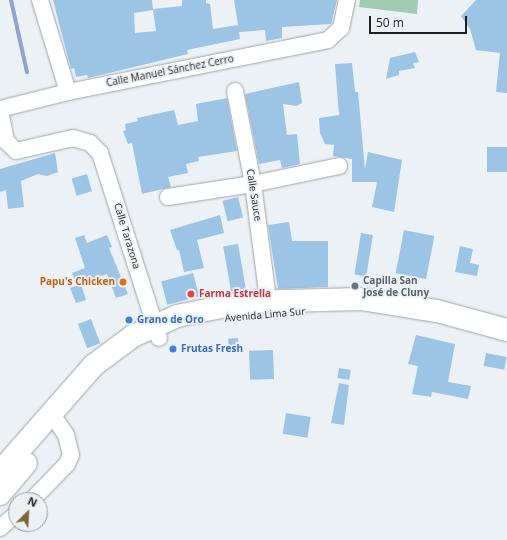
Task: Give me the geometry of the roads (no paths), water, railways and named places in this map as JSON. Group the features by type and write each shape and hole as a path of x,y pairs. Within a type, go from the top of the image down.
{"highway":[{"name":"Avenida Lima Sur","path":"0,494 56,419 81,379 108,353 157,331 200,309 268,300 360,299 437,311 507,330"},
{"name":"Avenida Lima Sur","path":"157,331 189,326 223,318 284,312 362,311 437,323 477,323"},
{"name":"Avenida Lima Sur","path":"0,472 56,419"}],"street":[{"path":"40,0 68,92"},
{"name":"Calle Manuel Sánchez Cerro","path":"0,109 68,92 328,40 338,33 343,22 347,0"},
{"name":"Calle Sauce","path":"235,91 253,184 268,300"},
{"name":"Calle Tarazona","path":"0,109 6,141 16,151 61,139 85,140 96,147 103,160 157,331"},
{"path":"168,198 253,184 339,166"},
{"path":"40,492 70,460 70,442 56,419"},
{"path":"0,528 8,521"}],"waterway":[{"path":"11,0 27,72"}],"place":[{"name":"Papu's Chicken","path":"123,282"},
{"name":"Capilla San José de Cluny","path":"355,286"},
{"name":"Farma Estrella","path":"191,294"},
{"name":"Grano de Oro","path":"129,320"},
{"name":"Frutas Fresh","path":"173,349"}]}
